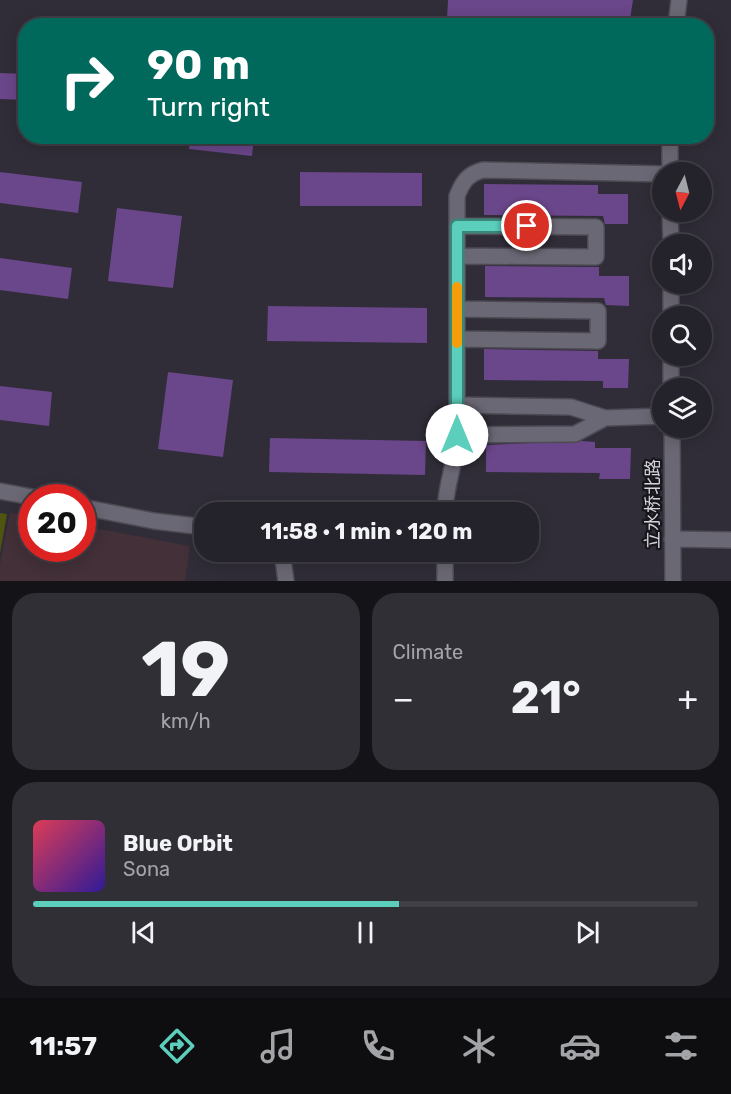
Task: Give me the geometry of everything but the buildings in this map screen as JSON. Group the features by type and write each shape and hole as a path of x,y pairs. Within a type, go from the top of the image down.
{"street":[{"path":"677,18 679,0"},
{"path":"670,144 670,162"},
{"path":"446,502 457,435 457,196 462,182 471,173 483,170 652,174"},
{"path":"457,226 596,227 596,257 457,256"},
{"path":"457,309 598,311 598,341 457,339"},
{"path":"457,405 571,407 605,418 652,416"},
{"path":"457,435 575,434 605,418"},
{"name":"立水桥北路","path":"672,438 673,581"},
{"path":"0,491 18,494"},
{"path":"96,510 194,526"},
{"path":"672,539 731,540"},
{"path":"283,562 286,581"},
{"path":"446,562 446,581"}],"shaded area":[{"path":"10,513 18,515 18,562 96,562 96,528 190,546 185,581 0,581 0,564"}],"green space":[{"path":"0,513 7,514 0,553"}],"slow traffic":[{"path":"457,287 457,343"}],"route":[{"path":"457,435 457,226 527,226"}]}
